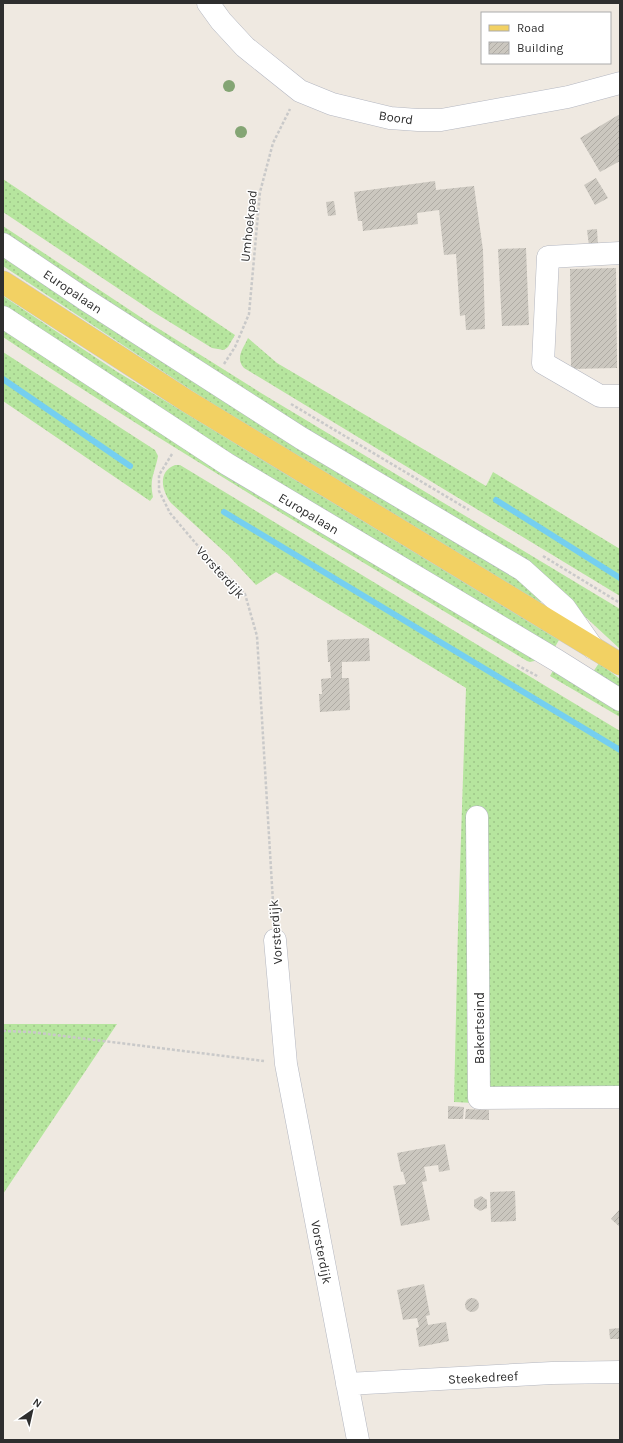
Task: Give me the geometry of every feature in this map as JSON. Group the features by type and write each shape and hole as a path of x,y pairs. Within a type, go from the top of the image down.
{"main road":[{"name":"Europalaan","path":"3,282 194,406 620,664"}],"street":[{"name":"Boord","path":"208,3 221,21 245,47 300,91 332,104 390,118 441,120 568,97 620,83"},
{"name":"Europalaan","path":"3,244 103,311 302,438 524,570 565,608 593,648"},
{"path":"620,253 548,257 543,363 600,396 620,396"},
{"name":"Europalaan","path":"3,317 227,464 556,660 620,700"},
{"name":"Bakertseind","path":"477,817 479,1098 620,1097"},
{"name":"Vorsterdijk","path":"275,940 286,1064 358,1440"},
{"name":"Steekedreef","path":"347,1384 620,1372"}],"path":[{"name":"Umhoekpad","path":"224,364 235,347 248,314 260,192 274,143 300,91"},
{"name":"Vorsterdijk","path":"173,454 159,475 160,491 170,513 198,546 245,594 257,636 275,940"},
{"path":"3,1031 31,1032 286,1064"}],"green space":[{"path":"3,179 235,335 228,347 224,350 212,348 155,313 3,212"},
{"path":"3,226 148,322 261,393 620,609 620,649 579,611 3,238"},
{"path":"3,252 490,557 544,596 540,603 241,423 3,266"},
{"path":"3,296 116,371 559,640 552,652 222,452 3,310"},
{"path":"3,324 538,660 530,662 527,661 263,502 132,421 3,337"},
{"path":"248,338 277,363 486,486 493,472 620,549 620,596 244,368 241,364 240,357"},
{"path":"3,352 155,450 158,456 152,480 153,497 150,501 3,401"},
{"path":"175,465 180,465 620,731 620,1101 514,1105 454,1102 466,688 276,572 256,585 229,556 171,503 165,493 163,477 169,468"},
{"path":"599,663 620,679 620,692 591,675"},
{"path":"555,667 620,706 620,717 550,676"},
{"path":"3,1024 117,1024 3,1194"}],"building":[{"path":"620,114 620,161 600,172 580,138"},
{"path":"596,178 608,198 595,205 584,185"},
{"path":"435,181 436,190 474,186 483,250 485,329 466,330 465,315 460,316 456,254 444,255 439,210 417,213 418,224 363,231 362,221 358,221 354,192"},
{"path":"334,201 336,215 328,216 326,202"},
{"path":"597,229 598,246 589,246 587,230"},
{"path":"526,248 529,325 502,326 498,249"},
{"path":"616,268 617,368 571,369 570,269"},
{"path":"369,638 370,661 342,662 342,678 349,678 350,710 320,712 319,694 322,694 321,679 331,678 330,662 328,662 327,640"},
{"path":"448,1106 464,1107 463,1119 448,1119"},
{"path":"466,1109 489,1110 489,1120 465,1119"},
{"path":"445,1144 450,1170 439,1172 438,1165 424,1167 427,1181 422,1182 430,1220 401,1226 393,1186 406,1184 403,1172 401,1172 397,1153"},
{"path":"515,1191 516,1221 491,1222 490,1192"},
{"path":"481,1196 487,1200 487,1208 480,1211 474,1207 474,1200"},
{"path":"620,1209 620,1227 611,1219"},
{"path":"424,1284 430,1315 426,1316 428,1325 446,1322 449,1341 419,1347 416,1328 419,1327 417,1318 403,1320 397,1290"},
{"path":"472,1298 477,1300 479,1305 477,1310 472,1312 467,1310 465,1305 467,1300"},
{"path":"620,1328 620,1339 610,1339 609,1329"}],"waterway":[{"path":"3,379 130,466"},
{"path":"496,500 620,578"},
{"path":"224,512 620,750"}]}
